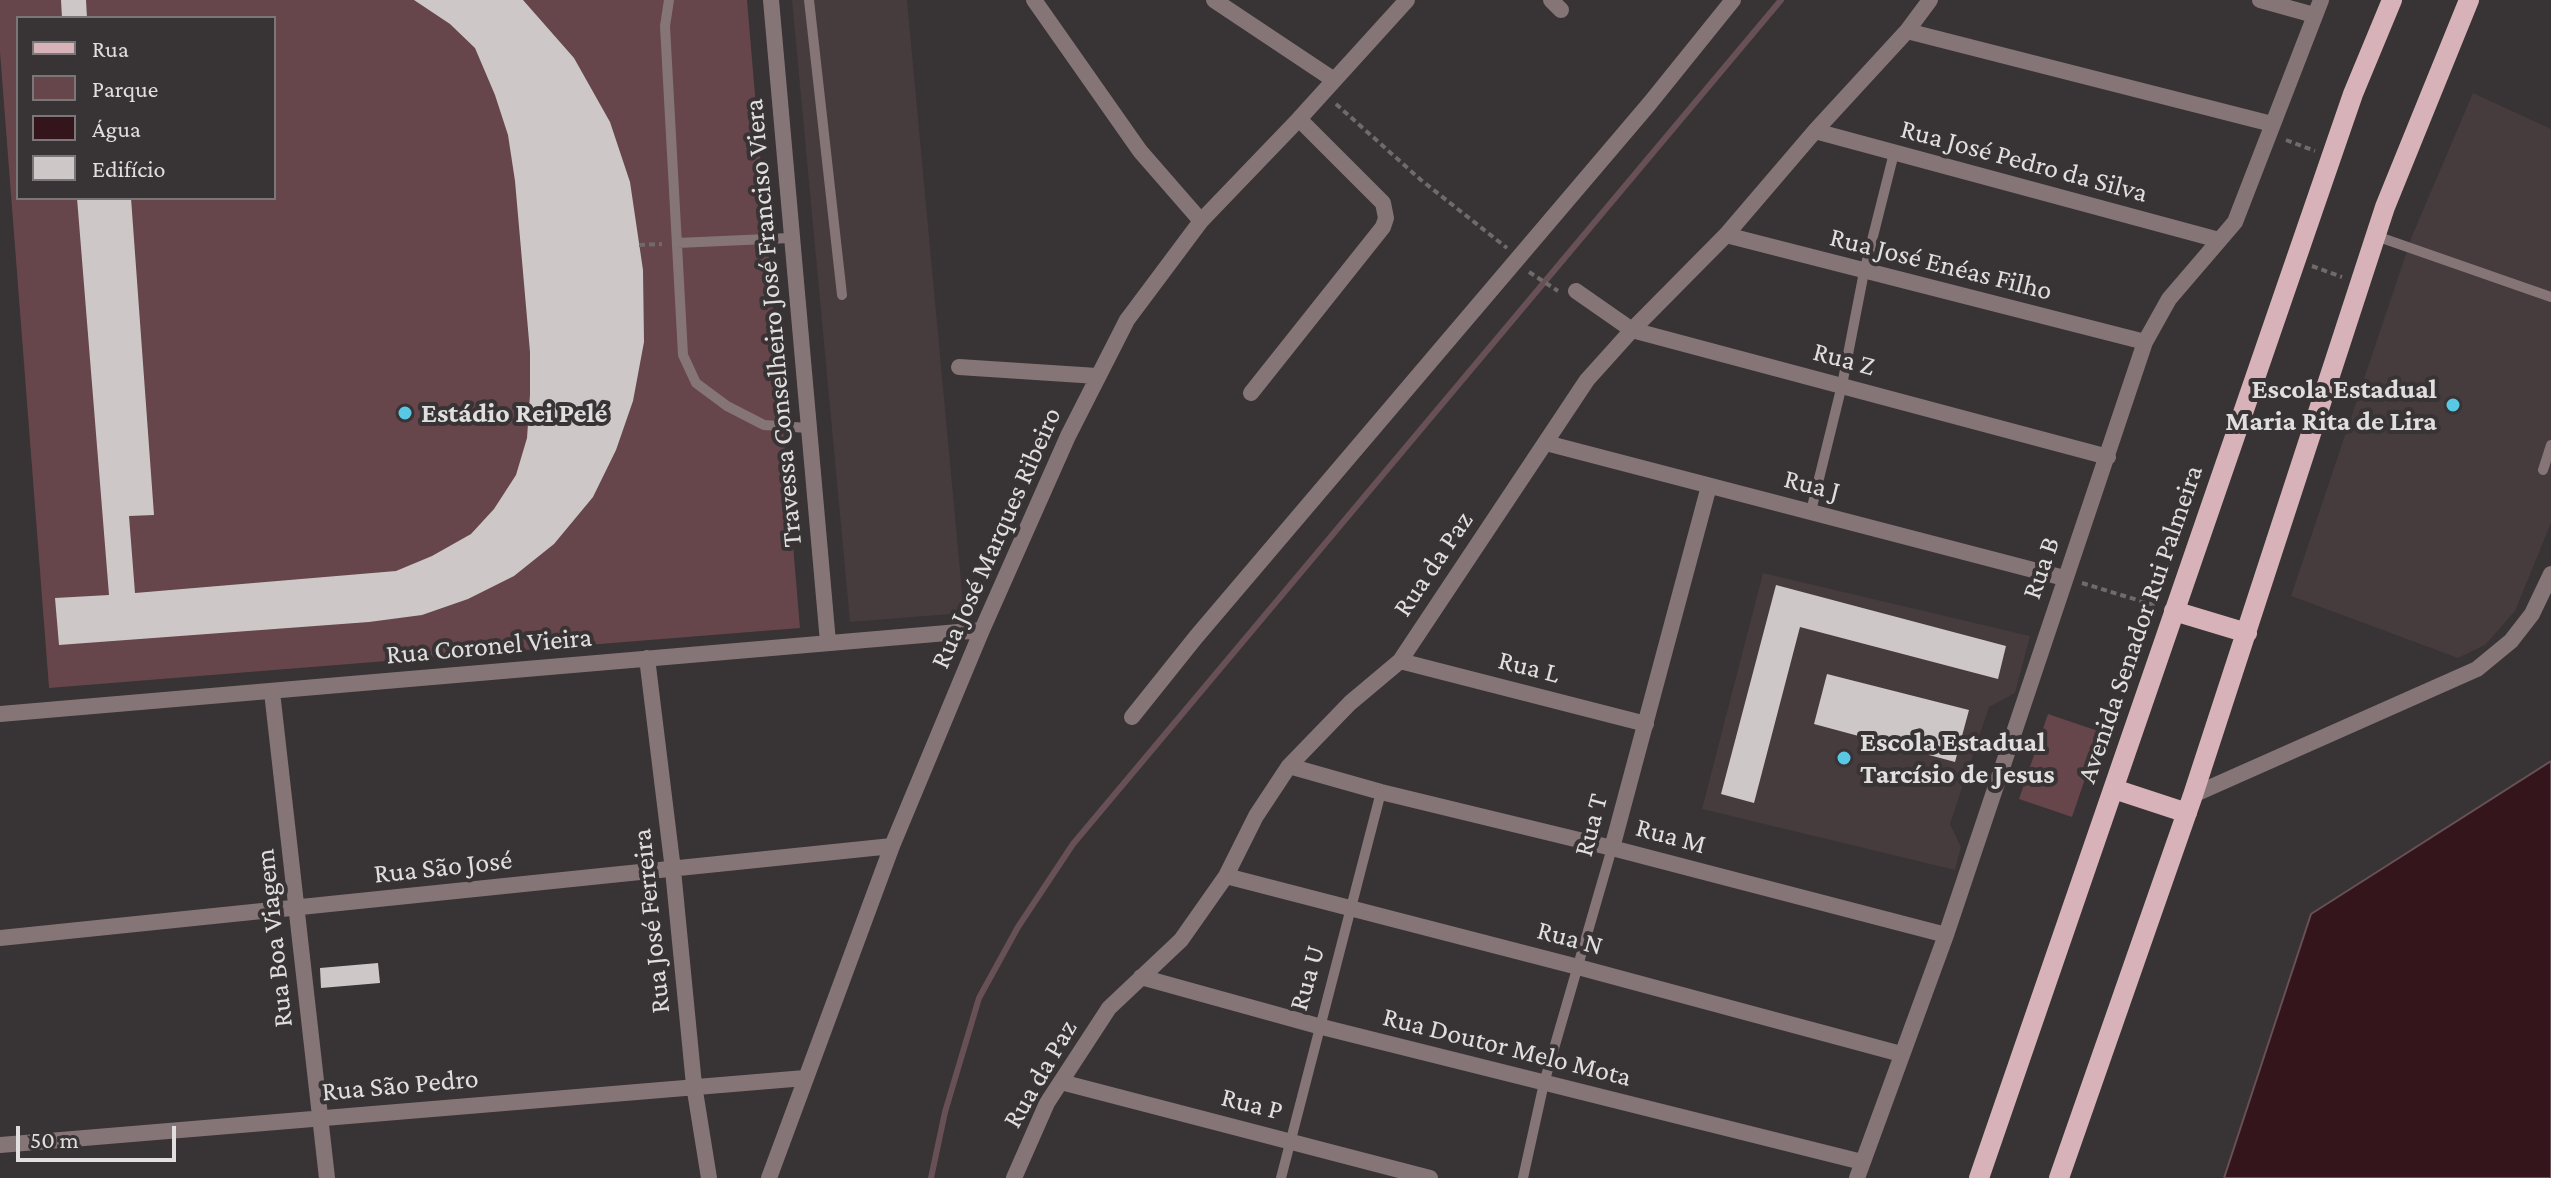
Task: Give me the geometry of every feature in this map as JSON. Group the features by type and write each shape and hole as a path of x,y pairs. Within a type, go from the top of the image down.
{"main road":[{"name":"Avenida Senador Rui Palmeira","path":"1979,1178 2331,156 2392,0"},
{"path":"2059,1178 2190,804 2385,207 2469,0"},
{"path":"2174,611 2247,633"},
{"path":"2114,789 2190,804"}],"street":[{"name":"Travessa Conselheiro José Franciso Viera","path":"771,0 828,642"},
{"path":"1034,0 1140,151 1201,221"},
{"path":"1214,0 1329,86"},
{"name":"Rua José Marques Ribeiro","path":"769,1178 892,846 982,630 1097,376 1127,320 1201,221 1407,0"},
{"path":"1132,717 1196,637 1518,264 1733,0"},
{"name":"Rua da Paz","path":"1014,1178 1047,1103 1109,1008 1181,940 1226,876 1256,816 1289,766 1350,703 1400,661 1587,380 1726,235 1815,131 1907,31 1930,0"},
{"path":"2260,0 2318,7"},
{"name":"Rua B","path":"1859,1170 1946,935 2145,342 2169,299 2235,222 2318,7"},
{"path":"1907,31 2271,129"},
{"path":"1251,393 1383,227 1386,218 1383,203 1299,119"},
{"name":"Rua José Pedro da Silva","path":"1815,131 2219,240"},
{"name":"Rua José Enéas Filho","path":"1726,235 2145,342"},
{"name":"Rua Z","path":"1576,291 1632,330 2108,457"},
{"path":"959,367 1097,376"},
{"name":"Rua J","path":"1546,443 2064,578"},
{"name":"Rua T","path":"1612,848 1709,486"},
{"path":"2190,804 2477,669 2495,656 2518,632 2532,614 2551,574"},
{"name":"Rua Coronel Vieira","path":"0,714 982,630"},
{"name":"Rua José Ferreira","path":"647,658 673,870 694,1085 709,1178"},
{"name":"Rua L","path":"1400,661 1646,724"},
{"name":"Rua Boa Viagem","path":"272,692 327,1178"},
{"name":"Rua M","path":"1289,766 1946,935"},
{"name":"Rua São José","path":"0,938 892,846"},
{"name":"Rua N","path":"1226,876 1901,1054"},
{"name":"Rua Doutor Melo Mota","path":"1141,977 1859,1170"},
{"name":"Rua São Pedro","path":"0,1145 805,1078"},
{"name":"Rua P","path":"1061,1082 1430,1178"}],"lane":[{"path":"669,0 665,26 683,355 696,383 727,406 764,425 808,428"},
{"path":"809,0 842,295"},
{"path":"1811,511 1894,153"},
{"path":"2376,236 2551,297"},
{"path":"677,243 790,238"},
{"path":"2543,470 2551,445"},
{"name":"Rua U","path":"1281,1178 1381,792"},
{"name":"Rua T","path":"1523,1178 1544,1083 1612,848"}],"path":[{"path":"1329,86 1410,171 1507,248 1518,264 1559,291"},
{"path":"2271,129 2331,156"},
{"path":"639,245 677,243"},
{"path":"2295,259 2361,284"},
{"path":"2097,588 2144,602"}],"shaded area":[{"path":"792,0 907,0 964,613 850,622"},
{"name":"Escola Estadual Maria Rita de Lira","path":"2473,93 2551,129 2551,523 2515,611 2485,645 2458,658 2291,596 2412,236"},
{"name":"Escola Estadual Tarcísio de Jesus","path":"1763,573 2030,636 2015,693 1989,707 1950,824 1961,847 1955,870 1702,809"}],"green space":[{"name":"Estádio Rei Pelé","path":"0,0 747,0 800,628 49,688 0,52"},
{"path":"2048,714 2101,732 2072,817 2019,799"}],"water":[{"path":"2551,761 2551,1178 2224,1178 2311,914"}],"building":[{"path":"61,0 86,0 87,16 62,16"},
{"path":"414,0 523,0 574,58 610,122 630,182 643,270 644,342 633,401 616,450 593,497 554,544 514,576 468,599 422,615 369,622 59,645 55,598 109,595 77,200 131,200 154,515 129,516 135,593 396,571 432,556 471,534 494,509 516,475 527,438 530,352 515,181 508,135 495,95 475,48 450,24"},
{"path":"1776,585 2006,646 1998,679 1800,627 1754,803 1721,794"},
{"path":"1827,674 1969,710 1955,762 1814,724"},
{"path":"378,963 380,983 321,988 320,968"}],"waterway":[{"path":"931,1178 945,1112 979,998 1018,927 1073,844 1781,0"}],"place":[{"name":"Escola Estadual Maria Rita de Lira","path":"2453,405"},
{"name":"Estádio Rei Pelé","path":"405,413"},
{"name":"Escola Estadual Tarcísio de Jesus","path":"1844,758"}]}
